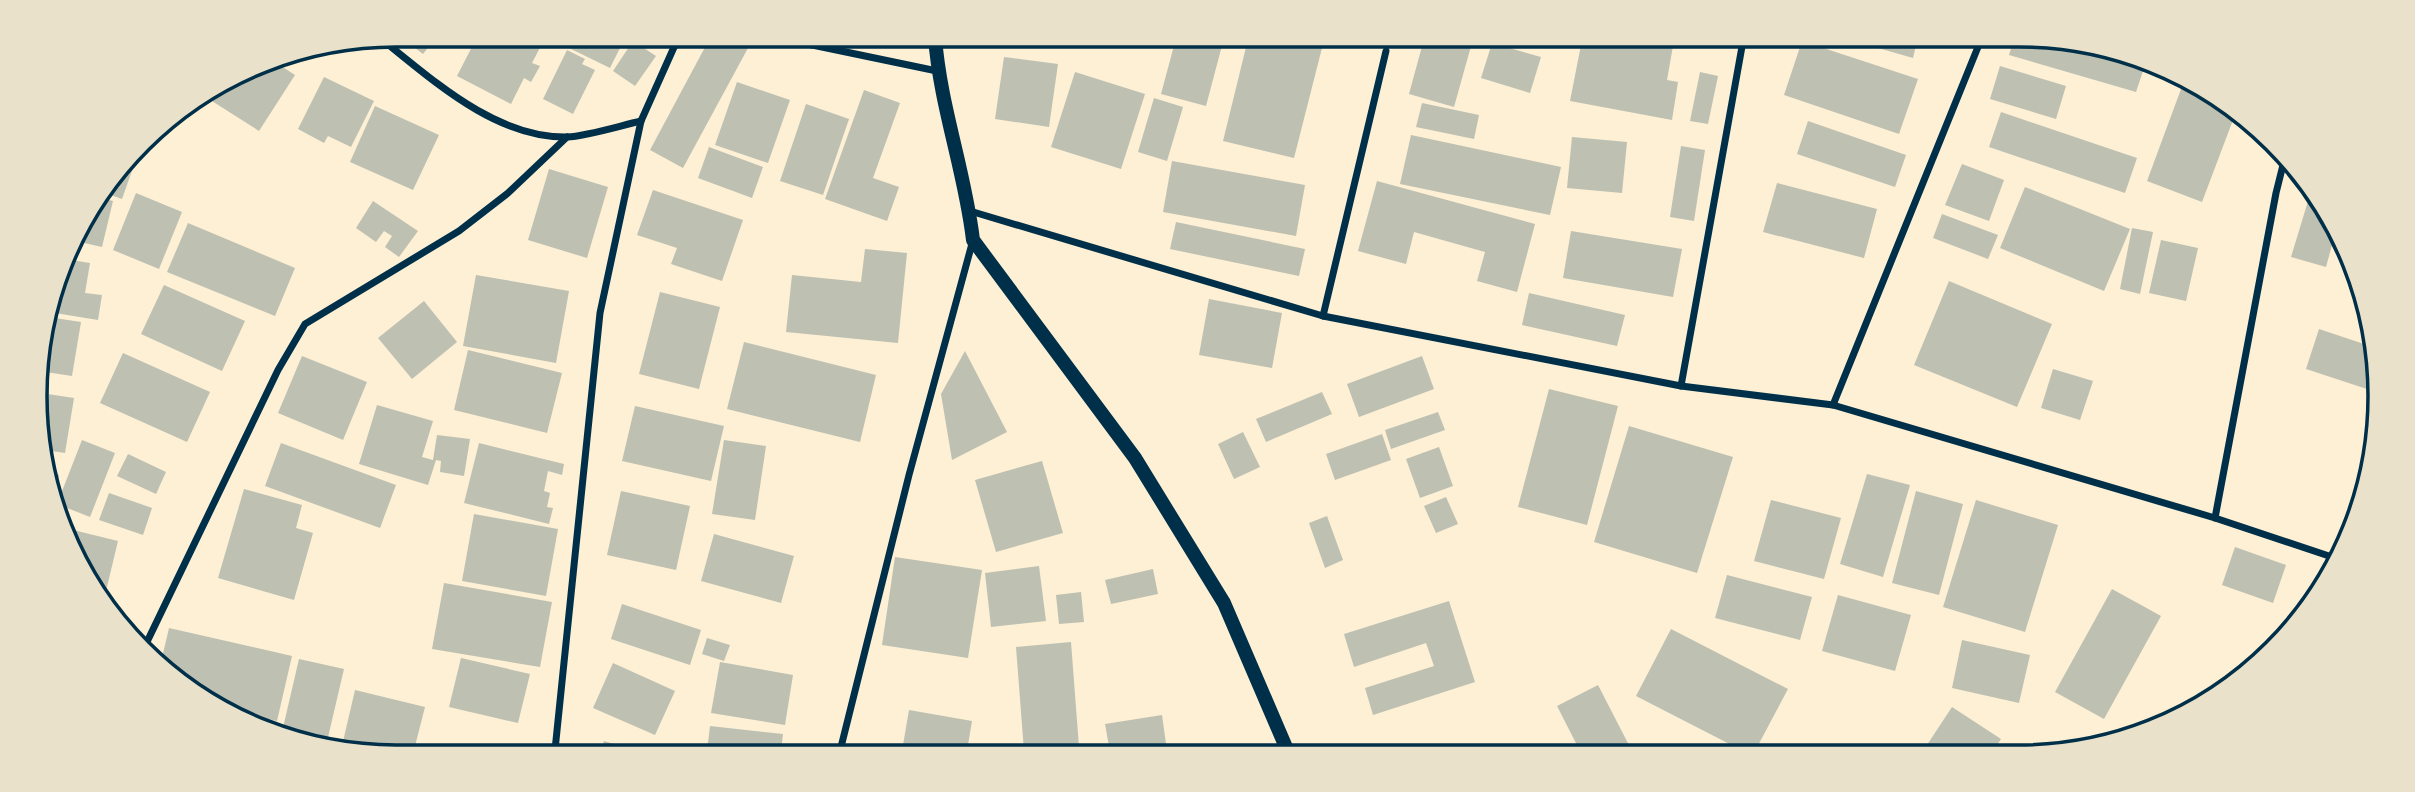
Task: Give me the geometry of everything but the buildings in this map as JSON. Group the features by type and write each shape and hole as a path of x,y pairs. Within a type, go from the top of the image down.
{"main road":[{"path":"936,47 937,71 970,211 973,240 1135,458 1224,603 1284,745"}],"street":[{"path":"392,47 457,99 515,130 567,137 640,121"},
{"path":"556,745 600,313 640,121 674,47"},
{"path":"822,47 937,71"},
{"path":"1681,386 1742,47"},
{"path":"1833,405 1978,47"},
{"path":"1323,316 1387,51"},
{"path":"147,641 278,370 305,324 459,231 508,193 567,137"},
{"path":"2215,518 2282,168"},
{"path":"970,211 1323,316 1681,386 1833,405 2215,518 2329,556"},
{"path":"842,745 909,475 973,240"}]}
